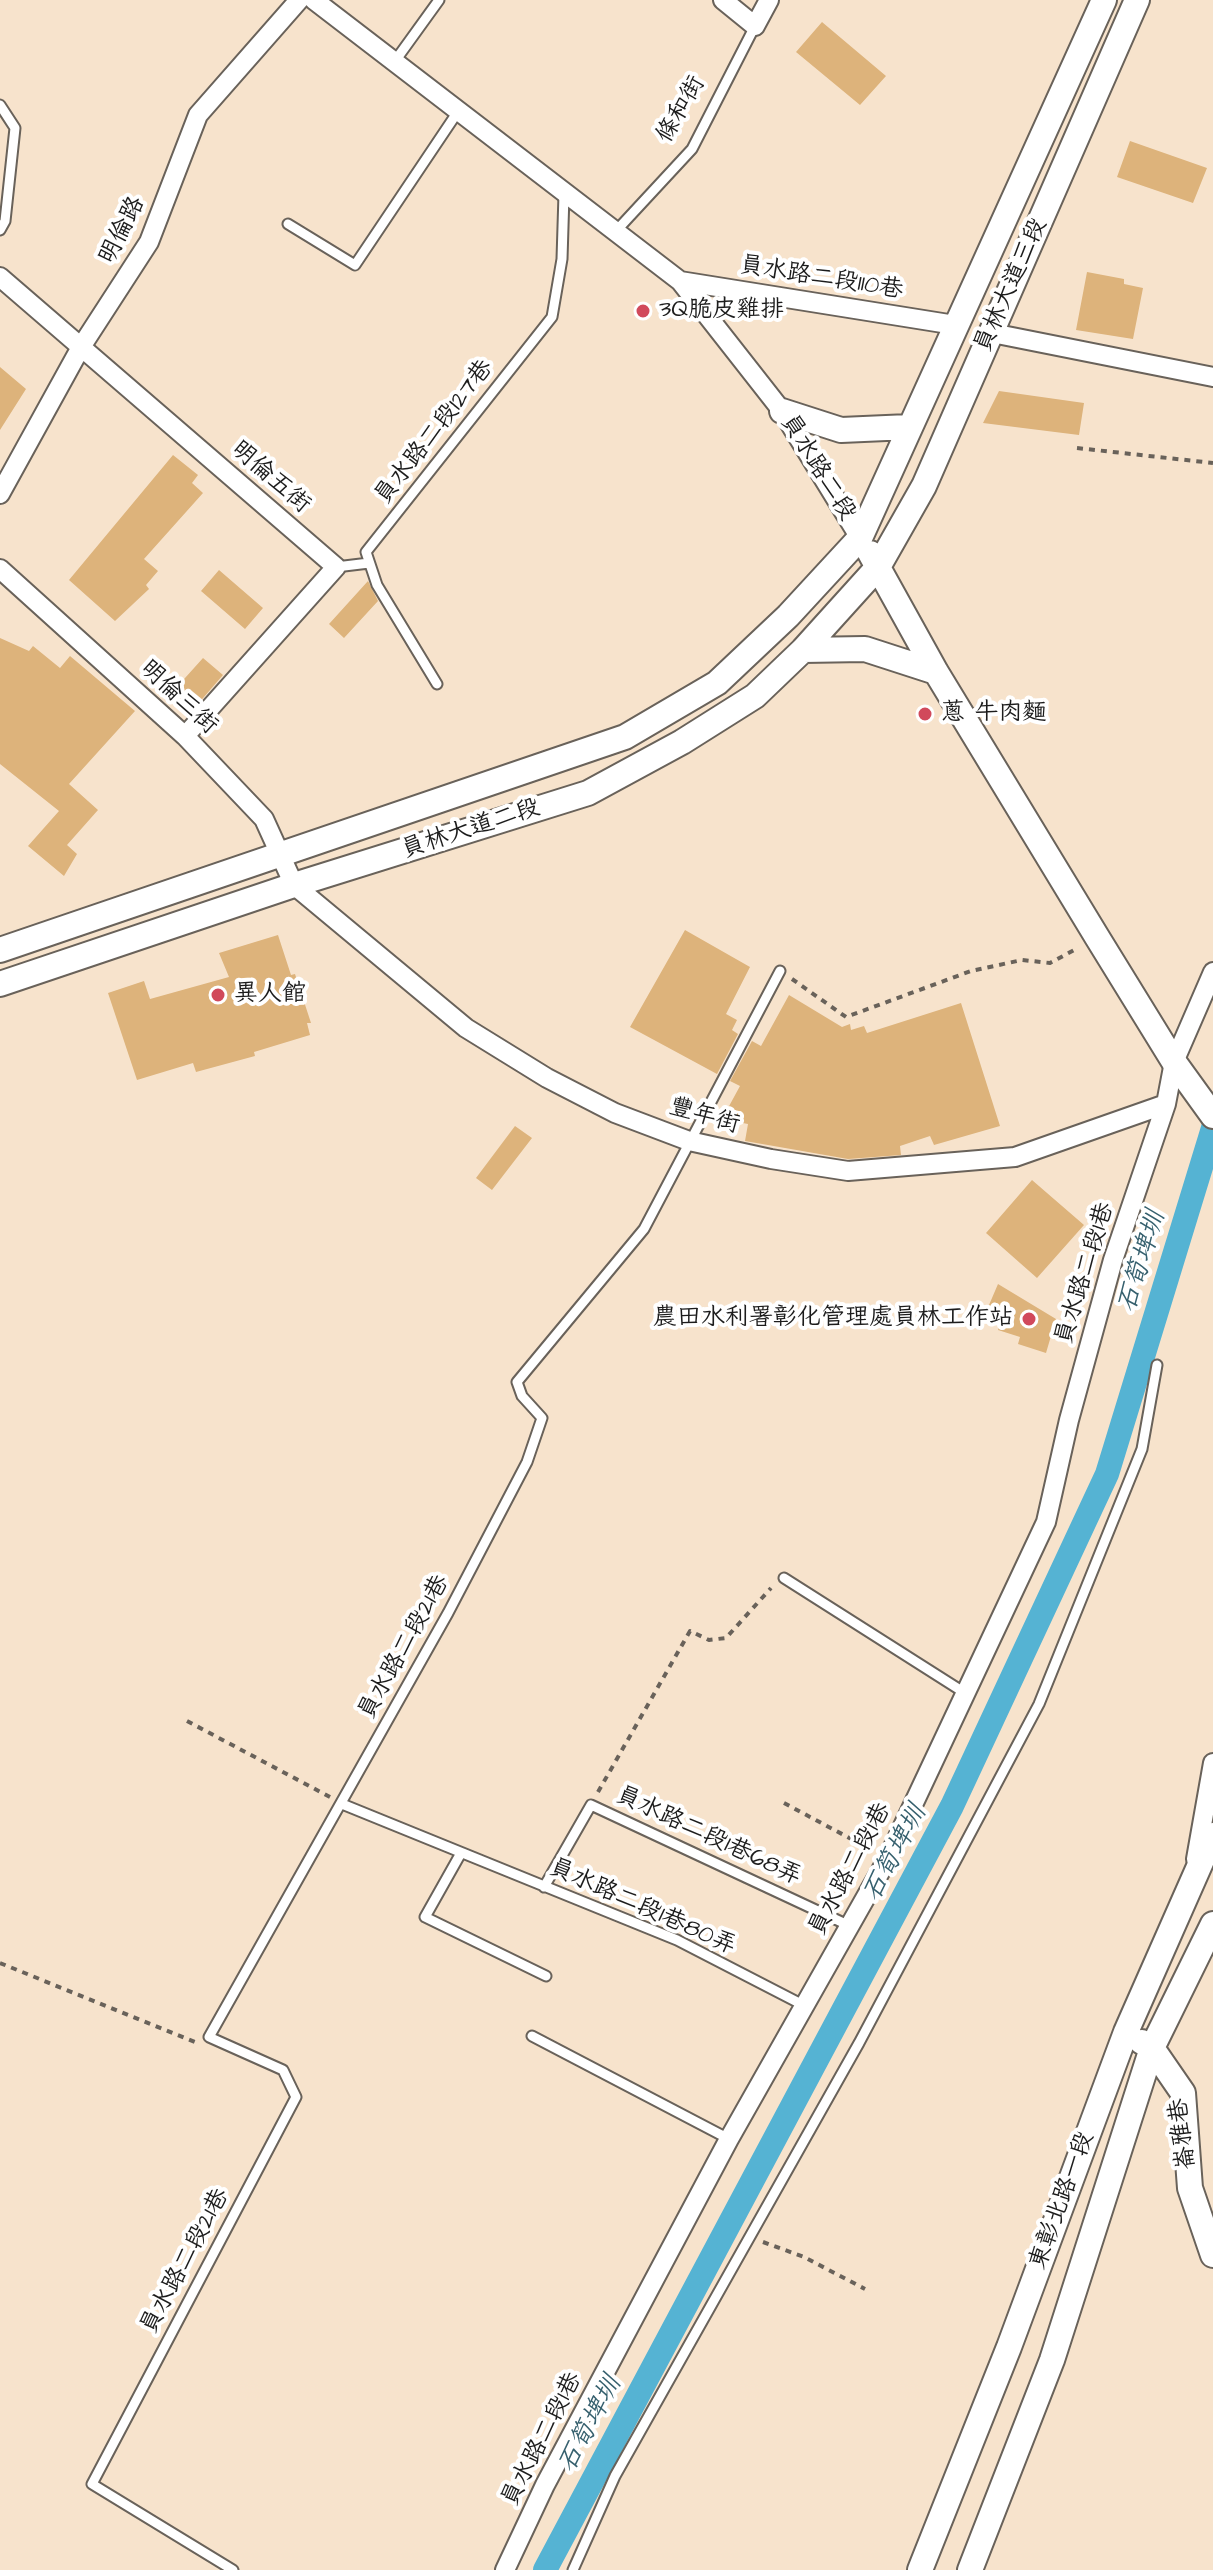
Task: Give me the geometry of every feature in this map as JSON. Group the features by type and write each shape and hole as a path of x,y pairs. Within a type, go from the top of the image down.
{"street":[{"name":"明倫路","path":"0,494 81,347 149,242 198,115 299,0"},
{"name":"員水路二段","path":"314,0 680,281 782,411 1097,937 1174,1062 1213,1116"},
{"path":"723,0 755,26"},
{"name":"條和街","path":"755,26 769,0"},
{"name":"員林大道三段","path":"860,538 1104,0"},
{"name":"員林大道三段","path":"878,567 924,486 1137,0"},
{"name":"明倫五街","path":"0,277 336,567"},
{"name":"員水路二段110巷","path":"680,281 955,325"},
{"path":"992,333 1213,377"},
{"path":"782,411 841,430 909,427"},
{"name":"員林大道二段","path":"0,950 625,737 717,683 788,616 860,538"},
{"path":"185,736 336,567"},
{"name":"員林大道二段","path":"0,984 294,885 588,793 682,742 755,696 803,650 878,567"},
{"name":"明倫三街","path":"0,569 185,736 264,819 294,885"},
{"path":"803,650 865,649 936,672"},
{"name":"豐年街","path":"294,885 466,1028 547,1078 615,1113 689,1141 771,1159 848,1171 1015,1157 1166,1104"},
{"name":"員水路二段1巷","path":"505,2570 545,2485 729,2139 888,1858 1046,1522 1069,1420 1113,1260 1166,1104 1174,1062 1213,972"},
{"path":"1192,1882 1213,1763"},
{"name":"東彰北路一段","path":"920,2570 1009,2347 1126,2032 1213,1835"},
{"name":"東彰北路一段","path":"970,2570 1052,2360 1152,2048 1213,1924"},
{"name":"崙雅巷","path":"1126,2032 1152,2048 1183,2093 1190,2188 1213,2255"}],"lane":[{"path":"395,61 439,0"},
{"name":"條和街","path":"616,231 692,149 755,26"},
{"path":"0,105 15,128 5,221 0,230"},
{"path":"288,224 355,265 459,110"},
{"name":"員水路二段127巷","path":"369,563 366,552 552,317 562,259 564,194"},
{"path":"336,567 369,563 377,585 437,684"},
{"name":"員水路二段21巷","path":"233,2570 92,2484 296,2097 283,2070 209,2037 342,1804 527,1462 542,1418 522,1396 517,1382 644,1229 780,971"},
{"path":"573,2570 615,2476 867,2029 1039,1704 1142,1449 1157,1365"},
{"path":"784,1578 965,1693"},
{"name":"員水路二段1巷80弄","path":"342,1804 677,1940 805,2006"},
{"name":"員水路二段1巷68弄","path":"544,1887 591,1805 850,1926"},
{"path":"461,1853 425,1917 546,1976"},
{"path":"532,2036 729,2139"}],"path":[{"path":"1077,448 1213,463"},
{"path":"780,971 846,1017 971,971 1022,960 1050,963 1097,937"},
{"path":"591,1805 690,1631 709,1640 726,1638 784,1578"},
{"path":"187,1721 342,1804"},
{"path":"784,1803 888,1858"},
{"path":"0,1963 194,2043 209,2037"},
{"path":"750,2237 804,2257 865,2289"}],"building":[{"path":"822,22 886,76 860,105 796,52"},
{"path":"1130,141 1207,168 1193,203 1117,177"},
{"path":"1087,272 1124,279 1124,284 1143,288 1133,339 1076,330"},
{"path":"0,367 26,389 0,430"},
{"path":"999,391 1084,403 1079,435 983,423"},
{"path":"173,455 198,475 192,483 203,493 144,559 158,571 146,585 149,589 115,621 69,580"},
{"path":"219,570 263,608 245,629 201,591"},
{"path":"368,581 378,601 344,638 329,624"},
{"path":"0,638 29,651 33,646 60,668 70,656 135,711 69,784 98,810 67,845 77,854 64,876 28,846 59,811 0,764"},
{"path":"203,658 223,675 197,705 176,688"},
{"path":"685,930 750,967 726,1014 737,1020 732,1030 738,1034 717,1074 630,1027"},
{"path":"278,935 311,1023 307,1023 310,1035 254,1052 255,1056 196,1072 193,1063 137,1080 108,993 144,981 150,999 229,977 219,953"},
{"path":"789,995 842,1027 850,1024 851,1030 864,1026 867,1033 961,1003 1000,1126 934,1145 930,1136 900,1146 901,1155 848,1159 745,1141 748,1124 722,1119 740,1086 730,1081 752,1041 761,1046"},
{"path":"515,1126 532,1138 492,1190 476,1178"},
{"path":"1032,1180 1084,1225 1037,1278 986,1233"},
{"name":"農田水利署彰化管理處員林工作站","path":"998,1284 1056,1319 1046,1353 1018,1344 1020,1337 998,1330 1003,1311 989,1305"}],"waterway":[{"name":"石筍埤圳","path":"545,2570 952,1806 1107,1474 1213,1128"}],"place":[{"name":"3Q脆皮雞排","path":"643,311"},
{"name":"蔥 牛肉麵","path":"925,714"},
{"name":"異人館","path":"218,995"},
{"name":"農田水利署彰化管理處員林工作站","path":"1029,1319"}]}
